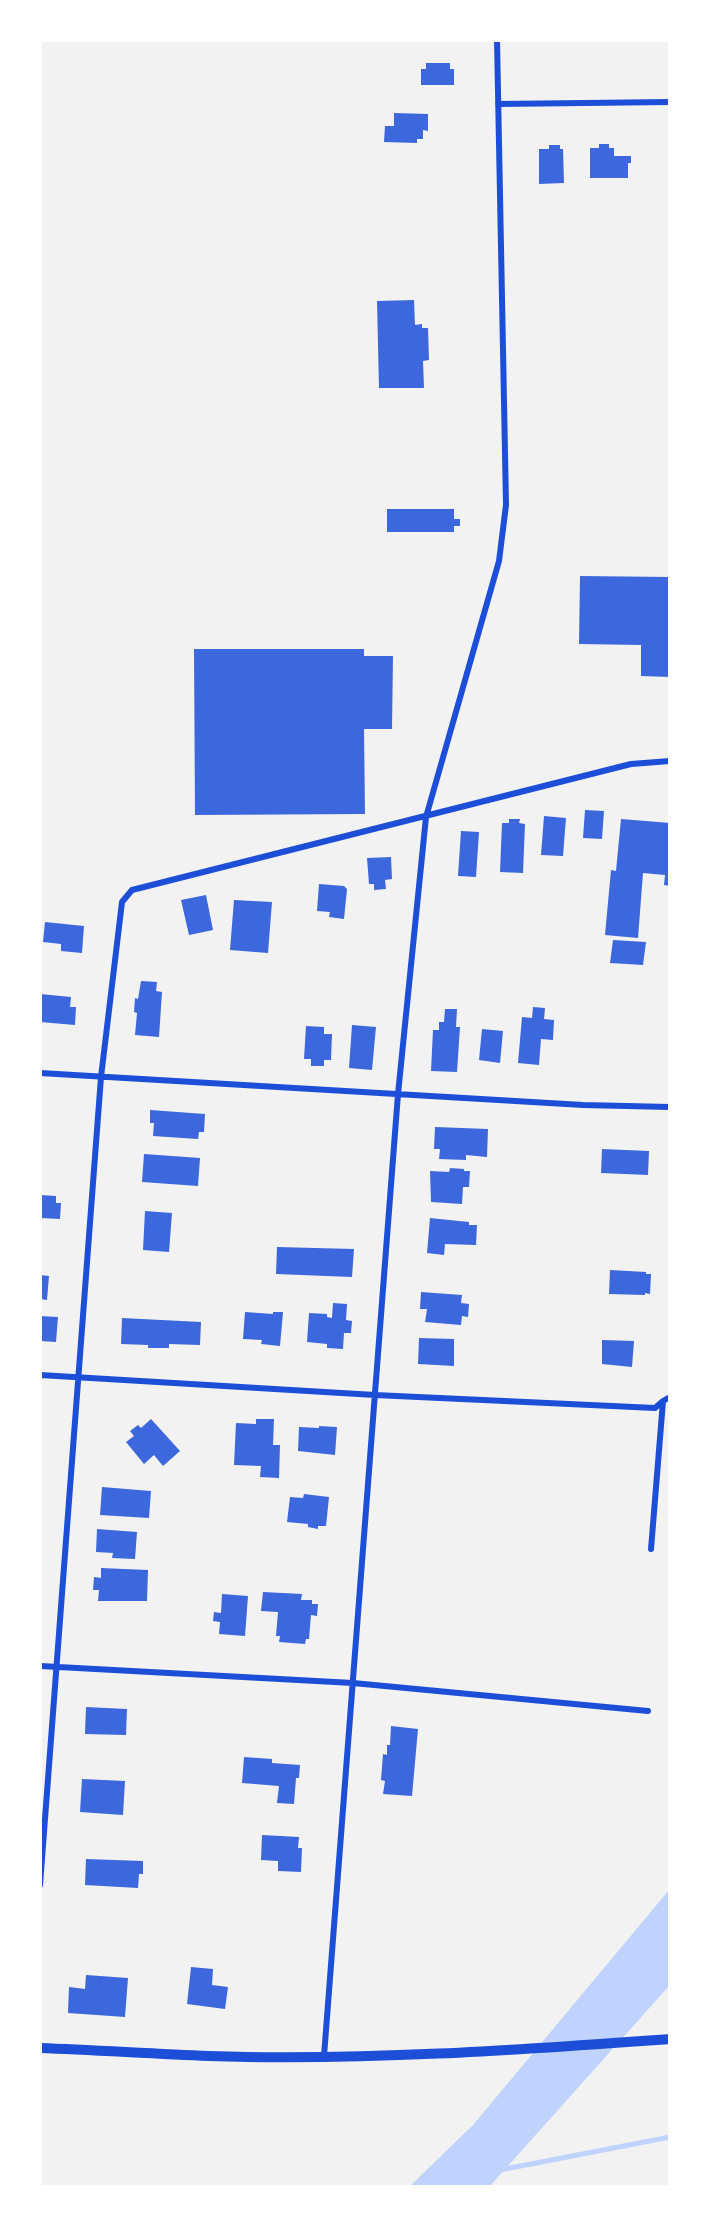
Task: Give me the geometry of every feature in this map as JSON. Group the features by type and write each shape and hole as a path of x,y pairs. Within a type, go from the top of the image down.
{"street":[{"path":"324,2056 398,1094 426,817 499,561 506,505 497,40"},
{"path":"498,104 669,102"},
{"path":"40,1885 101,1077 122,902 132,890 631,764 669,761"},
{"path":"40,1073 583,1105 669,1107"},
{"path":"40,1375 375,1395 655,1407 669,1397"},
{"path":"651,1549 663,1401"},
{"path":"40,1666 353,1683 648,1711"},
{"path":"40,2048 210,2056 324,2056 473,2053 669,2039"}],"water":[{"path":"669,1890 669,1986 490,2186 410,2186 473,2125"}],"building":[{"path":"426,63 450,63 450,69 454,69 454,85 421,85 421,69 426,69"},
{"path":"394,113 428,114 428,131 423,130 423,139 417,139 417,143 384,142 385,126 394,126"},
{"path":"599,144 609,144 609,148 614,148 614,156 631,156 631,163 628,163 628,178 590,178 590,148 599,148"},
{"path":"549,145 560,145 560,149 563,149 564,183 539,184 539,149 549,149"},
{"path":"414,300 415,325 422,324 422,328 428,328 429,360 423,361 424,388 379,388 377,301"},
{"path":"387,509 454,509 454,519 460,519 460,526 454,526 454,532 387,532"},
{"path":"580,576 670,577 670,677 641,676 641,645 579,644"},
{"path":"194,649 364,649 364,656 393,656 392,729 364,729 365,814 195,815"},
{"path":"585,810 604,811 602,839 583,838"},
{"path":"544,816 566,818 563,856 541,855"},
{"path":"509,819 520,819 519,823 525,824 523,873 500,872 502,823 509,823"},
{"path":"621,819 670,823 670,886 664,885 665,875 643,873 638,938 605,935 611,870 616,871"},
{"path":"461,831 479,832 476,877 458,876"},
{"path":"391,857 392,879 385,880 386,889 374,890 374,884 369,884 367,858"},
{"path":"319,884 344,886 347,889 344,919 329,917 330,912 317,911"},
{"path":"206,895 213,930 189,935 181,900"},
{"path":"234,900 272,902 268,953 230,950"},
{"path":"45,922 84,926 82,953 61,951 61,944 43,942"},
{"path":"613,940 646,942 643,965 610,963"},
{"path":"141,981 157,982 156,991 162,992 159,1037 135,1035 137,1013 134,1012 135,998 138,999"},
{"path":"40,994 71,997 70,1007 76,1007 75,1025 40,1022"},
{"path":"533,1007 545,1008 544,1019 554,1020 553,1040 541,1039 539,1065 518,1063 522,1017 532,1018"},
{"path":"445,1009 457,1009 456,1027 460,1027 457,1072 431,1071 433,1030 439,1030 439,1022 444,1022"},
{"path":"352,1025 376,1027 372,1070 349,1068"},
{"path":"306,1026 324,1027 324,1034 332,1034 331,1060 324,1060 324,1066 311,1066 311,1059 304,1059"},
{"path":"482,1029 503,1031 500,1063 479,1060"},
{"path":"150,1110 205,1114 204,1132 199,1132 198,1139 153,1136 154,1123 150,1123"},
{"path":"435,1127 488,1129 487,1157 466,1155 466,1160 439,1159 440,1149 434,1149"},
{"path":"602,1149 649,1151 648,1175 601,1173"},
{"path":"144,1154 200,1158 198,1186 142,1182"},
{"path":"450,1168 470,1171 469,1187 463,1187 462,1204 431,1202 430,1171 449,1172"},
{"path":"40,1195 56,1196 56,1203 61,1203 60,1219 40,1218"},
{"path":"145,1211 172,1213 169,1252 143,1250"},
{"path":"430,1218 477,1225 476,1245 445,1244 444,1255 427,1253"},
{"path":"277,1247 354,1249 352,1277 276,1274"},
{"path":"610,1270 651,1274 650,1294 609,1294"},
{"path":"40,1275 49,1276 47,1300 40,1299"},
{"path":"421,1292 462,1295 461,1303 469,1304 468,1317 462,1316 461,1325 425,1322 427,1309 420,1309"},
{"path":"333,1303 347,1304 346,1320 352,1321 351,1333 344,1333 343,1349 327,1348 327,1344 307,1342 309,1313 327,1314 327,1317 332,1318"},
{"path":"245,1312 273,1314 273,1312 283,1312 280,1346 261,1344 262,1340 243,1339"},
{"path":"40,1316 58,1317 56,1342 40,1341"},
{"path":"122,1318 201,1322 200,1345 169,1344 169,1348 148,1348 148,1345 121,1344"},
{"path":"419,1338 454,1339 454,1366 418,1364"},
{"path":"602,1340 634,1341 632,1367 602,1364"},
{"path":"151,1419 180,1451 163,1466 154,1455 144,1464 126,1442 134,1436 130,1431 138,1425 141,1428"},
{"path":"256,1419 274,1419 273,1445 280,1445 279,1478 260,1477 261,1466 234,1465 236,1423 256,1424"},
{"path":"319,1426 337,1427 335,1455 298,1451 299,1427 319,1428"},
{"path":"102,1487 151,1491 149,1518 100,1515"},
{"path":"304,1494 329,1497 326,1526 318,1526 318,1529 308,1527 308,1524 287,1522 290,1497 303,1498"},
{"path":"97,1529 137,1532 135,1559 112,1558 113,1553 96,1552"},
{"path":"101,1568 148,1570 147,1601 98,1601 99,1590 93,1590 94,1577 101,1578"},
{"path":"263,1592 302,1594 301,1600 312,1600 312,1604 318,1604 317,1616 311,1615 309,1639 306,1639 305,1644 279,1642 280,1636 276,1636 278,1612 261,1611"},
{"path":"222,1594 248,1596 245,1636 219,1634 220,1622 213,1621 214,1612 221,1613"},
{"path":"86,1707 127,1709 126,1735 85,1734"},
{"path":"391,1726 418,1729 412,1796 383,1794 385,1781 381,1780 383,1754 387,1755 387,1745 390,1745"},
{"path":"244,1757 272,1759 272,1763 300,1765 299,1778 296,1778 294,1804 277,1803 279,1786 242,1783"},
{"path":"82,1779 125,1781 123,1815 80,1812"},
{"path":"262,1835 299,1837 298,1848 302,1848 301,1872 278,1871 278,1861 261,1860"},
{"path":"86,1859 143,1861 143,1874 139,1874 138,1888 85,1885"},
{"path":"191,1967 213,1969 212,1985 228,1987 225,2009 187,2004"},
{"path":"86,1975 128,1978 125,2017 68,2013 69,1987 85,1989"}],"waterway":[{"path":"500,2170 670,2137"}]}
